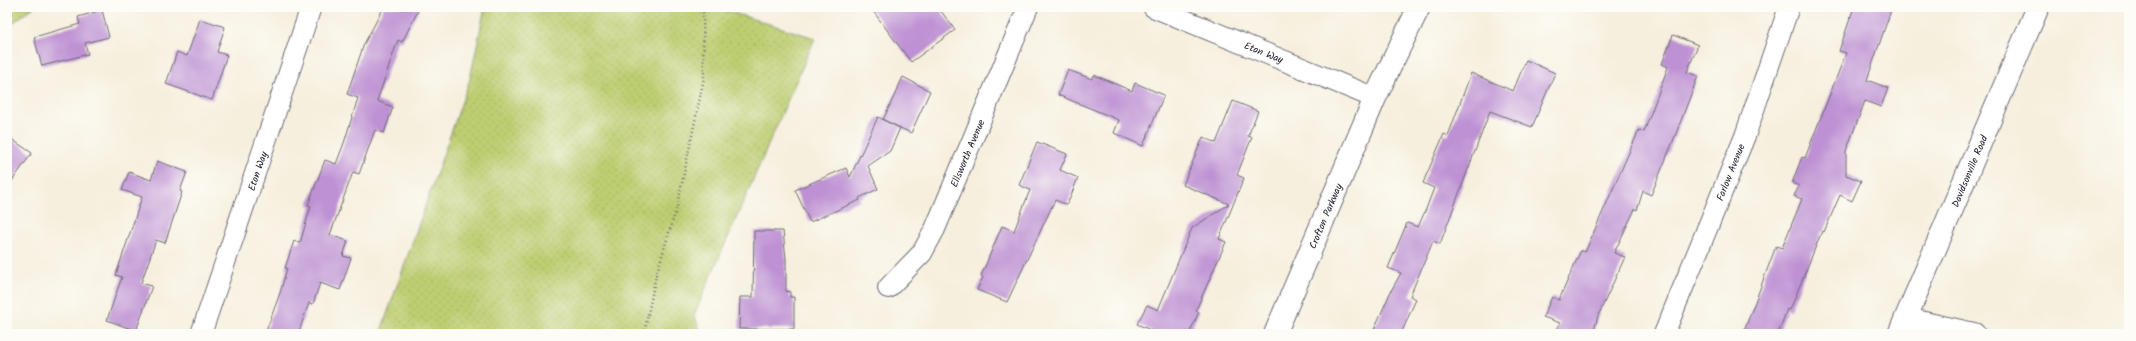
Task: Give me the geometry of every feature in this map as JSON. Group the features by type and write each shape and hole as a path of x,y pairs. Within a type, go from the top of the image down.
{"street":[{"name":"Eton Way","path":"201,334 311,7"},
{"name":"Ellsworth Avenue","path":"888,288 922,253 935,230 1028,7"},
{"name":"Eton Way","path":"1153,7 1375,98"},
{"name":"Crofton Parkway","path":"1375,98 1403,7"},
{"name":"Crofton Parkway","path":"1275,334 1375,98 1419,7"},
{"name":"Farlow Avenue","path":"1664,334 1745,136 1789,7"},
{"name":"Davidsonville Road","path":"1903,326 2038,7"},
{"path":"1903,326 1974,334"}],"path":[{"path":"644,334 656,275 678,207 704,78 703,7"}],"green space":[{"path":"7,7 34,7 7,27"},
{"path":"485,7 714,7 815,38 694,315 702,334 380,334 470,79"}],"building":[{"path":"384,7 420,7 402,42 398,40 377,101 393,107 384,133 375,130 359,174 353,172 330,235 348,241 343,256 351,258 340,290 320,283 313,304 309,303 298,334 265,334 280,293 287,268 285,268 294,241 300,243 311,206 308,205 325,160 336,164 344,143 358,98 347,94 364,44"},
{"path":"870,7 938,7 955,30 911,62"},
{"path":"1854,7 1892,7 1867,80 1888,88 1881,107 1865,101 1846,151 1846,175 1861,181 1852,201 1840,195 1824,232 1822,231 1790,310 1787,309 1778,334 1743,334 1776,246 1782,248 1802,199 1794,196 1799,186 1792,183 1802,157 1805,158 1846,53 1839,51"},
{"path":"102,10 109,37 85,43 88,54 42,66 34,37 80,24 78,17"},
{"path":"200,19 225,27 217,52 227,55 212,100 166,84 177,52 187,56"},
{"path":"1673,35 1698,45 1687,72 1698,76 1672,144 1651,195 1643,191 1637,210 1635,209 1614,253 1625,257 1598,316 1593,334 1555,334 1560,323 1543,317 1552,297 1559,300 1581,250 1585,252 1639,130 1644,132 1668,67 1662,64"},
{"path":"1526,60 1555,73 1532,127 1490,111 1440,244 1433,241 1410,296 1416,299 1401,334 1372,334 1391,291 1401,273 1388,268 1407,223 1418,227 1426,209 1434,188 1423,183 1444,134 1448,136 1471,73 1513,91"},
{"path":"1068,70 1092,79 1094,75 1132,91 1135,83 1164,95 1143,146 1114,133 1119,120 1058,95"},
{"path":"903,77 930,91 911,133 883,120"},
{"path":"1233,101 1258,111 1248,136 1252,137 1237,175 1244,178 1219,239 1226,242 1196,310 1199,312 1189,334 1159,334 1137,324 1147,305 1158,310 1192,228 1229,204 1183,185 1203,137 1216,143"},
{"path":"878,117 900,128 890,151 868,166 878,189 859,198 860,200 810,222 795,190 846,168 850,177"},
{"path":"7,136 32,153 7,188"},
{"path":"1037,142 1067,154 1060,170 1078,178 1067,205 1055,200 1007,302 977,290 983,277 981,276 1002,226 1014,231 1030,190 1019,185"},
{"path":"157,161 187,172 165,243 156,240 141,283 152,286 136,331 107,320 122,277 116,275 142,197 122,190 129,172 151,180"},
{"path":"754,231 783,231 786,259 786,291 790,292 790,297 794,297 794,329 739,329 740,297 753,297"}]}
